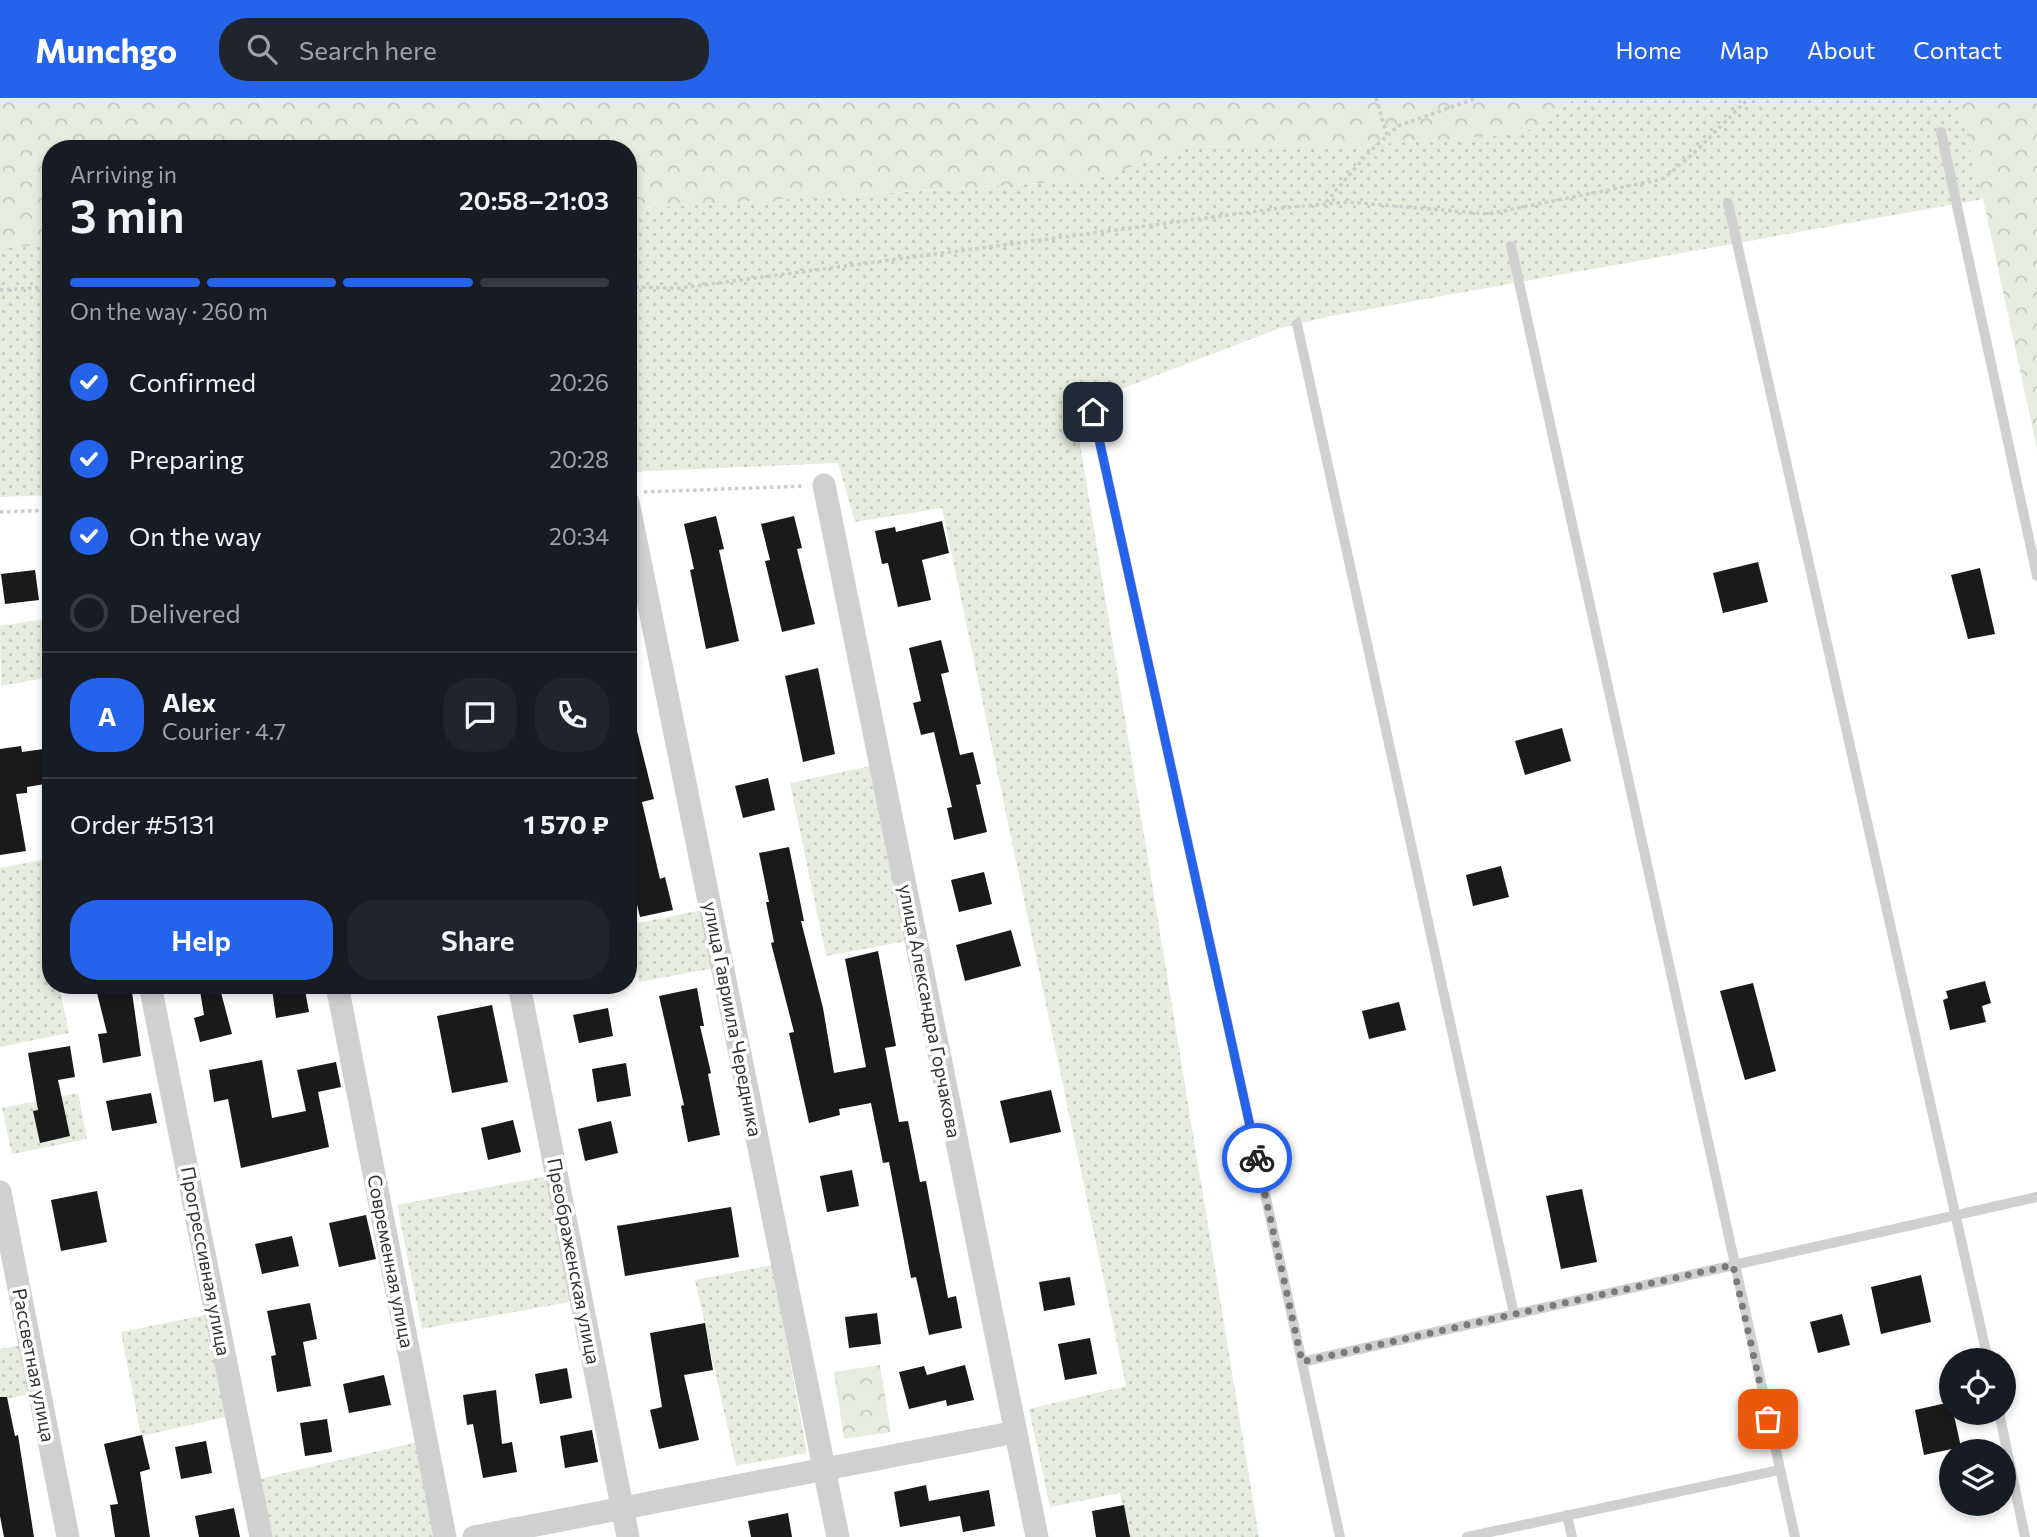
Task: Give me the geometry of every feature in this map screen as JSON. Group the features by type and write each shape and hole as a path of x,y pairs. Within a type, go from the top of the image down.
{"street":[{"name":"улица Александра Горчакова","path":"824,485 1037,1537"},
{"name":"улица Гавриила Чередника","path":"637,507 838,1537"},
{"name":"Прогрессивная улица","path":"152,994 261,1537"},
{"name":"Современная улица","path":"339,994 445,1537"},
{"name":"Преображенская улица","path":"521,994 628,1537"},
{"name":"Рассветная улица","path":"0,1192 68,1537"},
{"path":"474,1537 1016,1432"}],"lane":[{"path":"1941,132 2037,576"},
{"path":"1728,203 1958,1215 1986,1348"},
{"path":"1511,246 1733,1265 1795,1537"},
{"path":"1297,324 1514,1314"},
{"path":"1093,412 1340,1537"},
{"path":"1302,1362 2037,1197"},
{"path":"2002,1425 2025,1537"},
{"path":"1467,1537 1780,1470"},
{"path":"1567,1515 1572,1537"}],"path":[{"path":"1376,98 1387,135"},
{"path":"1325,204 1398,126 1477,98"},
{"path":"637,287 680,288 1325,204 1349,202 1488,214 1663,179 1694,153 1749,98"},
{"path":"0,290 42,288"},
{"path":"637,497 824,485"},
{"path":"0,512 42,510"}],"green space":[{"path":"0,98 1575,98 1539,128 1492,136 1378,144 1189,147 1093,180 637,208 637,140 42,140 42,246 0,248"},
{"path":"1575,98 1957,98 1983,199 1331,316 1277,329 1074,407 1259,1537 1129,1537 1120,1493 1050,1507 1029,1409 1126,1386 942,508 855,522 838,463 637,472 637,208 1093,180 1189,147 1378,144 1492,136 1539,128"},
{"path":"1957,98 2037,98 2037,449 1983,199"},
{"path":"42,246 42,495 0,497 0,248"},
{"path":"42,619 42,679 1,686 0,626"},
{"path":"871,766 912,940 826,956 790,783"},
{"path":"42,860 42,994 61,994 69,1033 0,1047 0,868"},
{"path":"702,910 715,968 639,982 637,923"},
{"path":"78,1093 87,1139 12,1154 2,1108"},
{"path":"548,1176 574,1301 422,1329 397,1205"},
{"path":"772,1265 807,1453 736,1466 695,1280"},
{"path":"205,1315 226,1417 141,1436 121,1332"},
{"path":"21,1345 31,1394 0,1400 0,1349"},
{"path":"880,1365 891,1432 844,1439 834,1372"},
{"path":"417,1442 434,1537 268,1537 259,1479"}],"building":[{"path":"716,516 724,549 719,550 739,641 706,649 684,524"},
{"path":"794,516 802,548 797,549 815,624 782,632 765,561 770,560 761,524"},
{"path":"942,521 949,553 922,560 931,600 898,607 888,563 882,564 875,531 895,527 896,532"},
{"path":"1758,562 1768,602 1723,613 1713,573"},
{"path":"1980,568 1995,634 1968,639 1951,575"},
{"path":"35,570 39,600 5,604 1,574"},
{"path":"941,640 949,672 941,674 960,755 973,752 981,784 976,785 987,832 954,840 947,808 952,807 934,732 921,735 913,703 921,701 909,648"},
{"path":"818,668 835,754 803,762 785,676"},
{"path":"1562,728 1571,761 1525,775 1515,741"},
{"path":"637,731 654,799 642,802 660,879 665,877 673,910 640,917 637,904"},
{"path":"21,746 22,752 42,749 42,784 27,787 27,793 16,794 26,851 0,855 0,749"},
{"path":"768,778 775,810 743,818 735,786"},
{"path":"789,847 804,921 801,921 823,1008 834,1073 866,1067 845,959 878,951 896,1046 885,1048 899,1122 908,1121 920,1182 926,1181 948,1298 956,1296 962,1328 929,1335 916,1277 911,1278 889,1162 883,1163 871,1103 839,1109 840,1115 809,1123 789,1033 794,1032 771,943 774,942 766,902 769,902 759,853"},
{"path":"1501,866 1509,897 1473,906 1466,875"},
{"path":"984,872 992,904 959,912 951,880"},
{"path":"1011,930 1021,966 965,981 956,945"},
{"path":"1985,981 1991,1003 1982,1006 1986,1022 1950,1030 1943,1000 1948,998 1946,991"},
{"path":"1753,983 1776,1071 1745,1080 1720,991"},
{"path":"697,988 704,1026 700,1026 711,1073 708,1074 720,1135 688,1142 681,1106 684,1105 659,996"},
{"path":"97,994 132,994 141,1056 103,1063 98,1034 107,1033"},
{"path":"200,994 221,994 232,1034 200,1042 194,1018 204,1015"},
{"path":"273,994 306,994 309,1012 276,1018"},
{"path":"1399,1002 1406,1030 1369,1039 1362,1011"},
{"path":"492,1005 508,1082 452,1093 437,1016"},
{"path":"608,1008 613,1036 579,1043 573,1015"},
{"path":"70,1046 75,1077 58,1080 70,1136 40,1143 33,1111 38,1110 28,1053"},
{"path":"262,1060 272,1118 306,1111 297,1070 336,1062 341,1087 318,1092 329,1147 241,1168 228,1099 214,1102 209,1070"},
{"path":"626,1063 631,1096 597,1102 592,1069"},
{"path":"1051,1090 1061,1132 1010,1143 1000,1101"},
{"path":"151,1093 157,1123 112,1131 106,1101"},
{"path":"513,1120 521,1152 488,1160 481,1128"},
{"path":"611,1121 618,1153 585,1161 578,1129"},
{"path":"852,1170 859,1206 827,1212 820,1176"},
{"path":"1582,1189 1597,1262 1561,1269 1546,1196"},
{"path":"97,1191 107,1242 61,1251 51,1200"},
{"path":"731,1207 739,1257 625,1276 617,1226"},
{"path":"366,1215 376,1259 339,1267 329,1223"},
{"path":"292,1236 299,1266 262,1274 255,1244"},
{"path":"1921,1275 1931,1322 1881,1334 1871,1287"},
{"path":"1070,1277 1075,1305 1044,1311 1039,1282"},
{"path":"310,1303 317,1339 303,1342 311,1386 277,1392 271,1356 276,1355 267,1311"},
{"path":"877,1313 881,1344 849,1348 845,1317"},
{"path":"1842,1314 1850,1345 1818,1353 1810,1322"},
{"path":"705,1323 713,1370 684,1375 699,1440 659,1449 650,1410 662,1407 650,1333"},
{"path":"1090,1338 1097,1374 1065,1380 1058,1344"},
{"path":"965,1365 974,1400 947,1406 946,1400 909,1409 899,1372 924,1366 927,1375"},
{"path":"567,1368 572,1398 540,1404 535,1374"},
{"path":"384,1375 391,1405 349,1413 343,1384"},
{"path":"496,1390 502,1444 512,1442 517,1472 483,1478 473,1424 467,1425 463,1395"},
{"path":"0,1397 7,1397 15,1436 18,1435 34,1537 4,1537 0,1516"},
{"path":"1939,1405 1939,1425 1956,1425 1959,1439 1939,1439 1939,1452 1924,1455 1915,1410"},
{"path":"327,1419 332,1452 305,1456 300,1423"},
{"path":"592,1430 598,1462 565,1468 560,1436"},
{"path":"142,1435 150,1469 140,1472 150,1537 115,1537 110,1505 118,1504 104,1444"},
{"path":"206,1441 212,1473 181,1479 175,1447"},
{"path":"926,1485 929,1501 989,1490 995,1526 963,1532 960,1516 900,1527 894,1492"},
{"path":"1124,1505 1130,1537 1096,1537 1092,1511"},
{"path":"234,1508 240,1537 199,1537 195,1516"},
{"path":"788,1513 792,1537 751,1537 748,1521"}],"way so far":[{"path":"1257,1158 1302,1362 1733,1265 1768,1419"}],"route":[{"path":"1093,412 1257,1158"}]}
